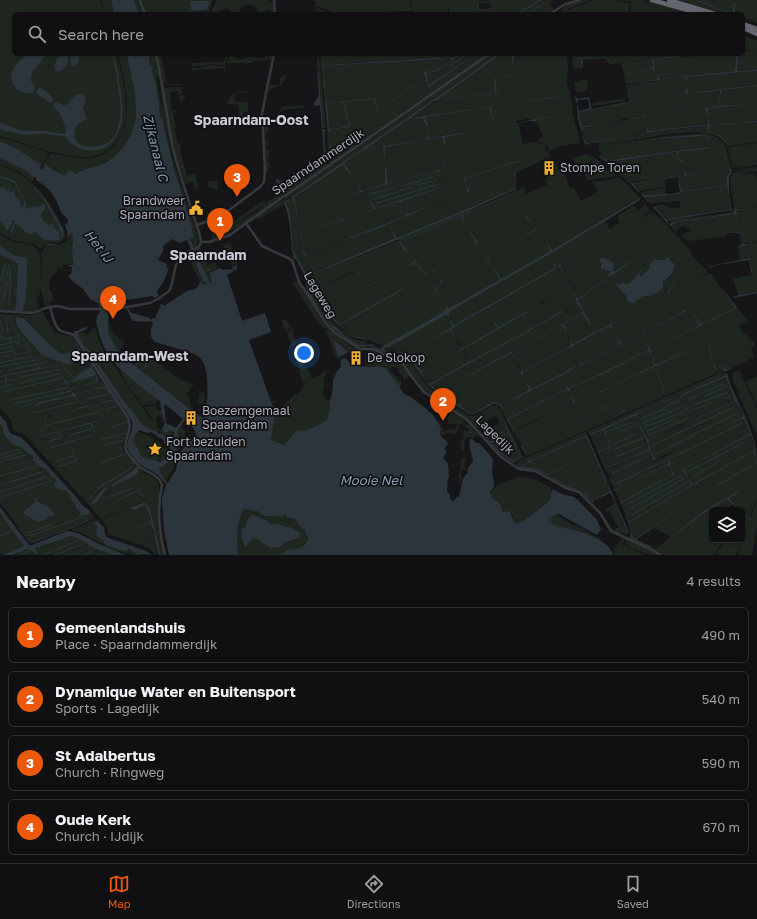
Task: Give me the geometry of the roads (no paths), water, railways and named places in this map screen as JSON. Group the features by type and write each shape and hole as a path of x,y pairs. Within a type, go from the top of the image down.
{"highway":[{"path":"652,0 695,12"},
{"path":"669,0 708,12"},
{"path":"745,25 757,29"},
{"path":"745,29 757,34"}],"street":[{"path":"140,0 144,12"},
{"path":"274,0 275,12"},
{"path":"553,12 564,5 580,0"},
{"path":"0,311 32,313 56,306 71,309 108,309 127,307 154,301 169,291 176,265 190,251 199,247 201,239 173,147 156,56"},
{"path":"197,225 225,213 256,190 264,182 265,174 262,114 274,56"},
{"name":"Spaarndammerdijk","path":"201,242 208,242 230,235 486,56"},
{"name":"Lageweg","path":"246,223 262,246 292,260 299,282 328,326 334,332 360,349"},
{"path":"50,307 58,329 61,332 74,335 128,418 130,426 126,447 128,454 140,467 155,475 162,484 159,515 165,555"},
{"name":"Lagedijk","path":"360,349 372,349 403,364 424,392 466,419 501,457 519,469 535,472 566,488 579,492 600,513 611,531 660,555"}],"water":[{"path":"111,0 134,0 138,12 114,12"},
{"path":"477,0 478,9 486,10 450,8 477,9"},
{"path":"539,0 542,0 522,12 519,12 524,9 495,6 526,8"},
{"path":"693,0 730,12 727,12"},
{"path":"734,0 735,4 757,7 735,5 735,12 733,12"},
{"path":"190,1 210,1 207,10 191,11"},
{"path":"24,56 44,56 31,77 31,81 35,88 33,93 24,93 13,85 11,77 16,64"},
{"path":"67,56 68,58 67,65 61,71 55,70 55,64 58,57"},
{"path":"71,56 80,56 77,64 74,66 70,65"},
{"path":"112,56 118,74 122,97 122,121 120,129 108,146 93,151 86,150 75,146 64,136 43,134 23,135 0,129 0,123 23,131 45,131 64,134 66,132 64,122 53,105 56,102 64,105 68,104 75,95 80,94 84,95 86,98 83,109 87,118 78,124 74,137 81,145 94,147 106,143 111,140 115,134 120,122 120,100"},
{"path":"127,56 149,56 149,62 153,68 152,71 159,101 160,117 162,119 173,166 192,227 194,237 190,239 204,271 211,268 205,272 210,283 212,282 209,273 220,268 224,270 233,269 232,267 236,266 237,260 237,269 227,275 242,321 265,313 271,332 249,340 275,413 271,440 284,445 297,430 305,431 327,420 333,380 337,371 341,367 340,362 342,359 346,358 352,366 376,366 385,368 398,384 401,383 399,386 404,394 411,397 432,414 440,425 441,435 448,443 445,448 447,453 443,458 448,463 449,477 447,481 447,490 451,500 454,501 457,497 459,497 463,478 468,472 467,470 473,461 469,445 470,439 473,439 476,443 479,443 493,460 492,474 494,483 490,492 491,496 501,505 502,512 510,512 515,524 528,518 548,502 550,500 552,489 562,494 574,497 578,500 597,520 601,529 597,535 559,514 552,517 551,521 553,525 588,534 596,538 610,548 613,555 279,555 286,550 305,545 308,539 303,528 299,526 296,519 287,517 285,514 284,516 267,516 260,514 260,512 244,509 238,525 238,555 169,555 164,530 162,499 166,484 157,474 144,467 133,458 127,448 132,421 74,331 87,327 87,329 78,333 84,346 87,347 122,398 143,425 170,439 173,438 174,432 171,430 165,433 162,430 165,422 160,401 120,369 107,352 101,341 96,320 100,312 99,304 90,299 83,289 71,280 68,275 71,274 72,267 69,265 73,265 72,232 66,240 59,246 46,244 59,245 67,238 68,234 65,224 67,225 68,220 62,214 50,191 36,180 36,177 33,177 28,172 0,157 0,141 17,149 41,165 41,170 46,163 46,165 64,176 70,170 75,174 107,162 117,154 126,143 134,126 136,109 135,94","holes":["171,239 180,243 187,240 192,252 191,253 204,282 205,281 207,285 200,282 195,289 187,291 164,306 162,304 160,305 161,308 160,307 155,318 152,320 150,318 132,313 129,310 126,300 152,296 155,298 158,296 157,291 164,281 169,268 166,267 167,264 158,260 164,249 162,248","119,295 133,321 153,322 151,337 155,342 195,355 203,362 208,386 207,404 204,418 195,413 120,354 108,331 108,313 105,312 104,306 106,302","164,405 183,419 176,428 166,423","185,420 195,431 196,436 179,453 176,470 167,483 159,469 174,456 179,440 177,431","140,430 147,433 151,432 157,437 163,439 164,443 172,451 160,462 141,456 138,448 133,442 134,437"]},
{"path":"459,56 435,72 426,73 429,85 473,56 369,129 428,87 428,85 424,85 428,84 423,72 434,71 452,60 449,58"},
{"path":"494,56 498,56 437,100 495,92 494,78 509,75 510,73 509,76 495,78 497,92 565,83 434,101 411,118 491,106 493,123 489,107 426,117 425,118 428,125 427,128 423,118 408,119 366,149 427,139 426,130 429,138 487,129 446,137 447,151 442,137 385,147 385,161 383,147 363,150 344,163 351,174 350,175 343,165 294,198 296,207 298,208 302,249 315,273 395,238 388,225 397,238 516,187 516,189 470,210 314,274 302,250 297,213 291,198"},
{"path":"512,56 514,56 511,71"},
{"path":"676,56 679,57 654,59 656,73 653,69 624,73 652,68 652,59"},
{"path":"736,56 738,56 737,71 757,71 688,77 687,86 685,77 626,84 657,79 656,74 660,79 735,71"},
{"path":"605,57 612,64 605,58 583,60 582,66 582,60"},
{"path":"436,58 447,59 323,66 323,76 322,63 325,65"},
{"path":"317,68 323,128 320,105 314,106 314,103 319,96"},
{"path":"323,77 325,80 325,96"},
{"path":"422,85 412,87 378,111 374,99 344,102 350,127 330,130 328,132 325,98 327,103 336,102 327,104 329,129 332,129 349,126 343,103 337,102 375,98 379,110 412,86"},
{"path":"757,85 722,90 720,103 720,91 675,95 629,102 686,93 686,88 689,93"},
{"path":"39,88 49,93 53,98 51,103 37,94 37,90"},
{"path":"567,95 553,98 502,105"},
{"path":"575,97 577,99 589,97 592,109 627,102 579,112 582,127 630,119 583,128 582,132 578,120 577,105 579,111 590,108 588,99 578,100 576,103"},
{"path":"757,103 708,109 708,116 706,110 704,109 646,116 644,117 646,124 643,117 632,118 662,113 716,107 719,105"},
{"path":"570,113 536,120 538,124 535,121 528,121 518,124 523,147 516,124 530,120"},
{"path":"708,117 710,125 757,122 709,126 709,132 720,136 727,144 719,136 708,132 707,126 671,129 636,135 647,132 646,125 649,131 708,125"},
{"path":"322,129 324,129 325,156 324,159 285,185 281,186 276,182 276,178 283,181 285,184 324,158"},
{"path":"582,133 586,143 634,135 599,142 599,146 598,142 586,144 589,150 584,142"},
{"path":"329,134 332,153 341,149 332,154 331,153"},
{"path":"699,135 709,136 710,148 721,147 678,152 678,158 683,160 683,165 682,161 678,160 676,152 617,161 617,159 709,147 708,137 704,136 667,138 637,142 667,137"},
{"path":"723,147 724,147 729,169"},
{"path":"518,149 440,170 440,174 438,171 364,191 363,193 366,199 362,192 360,192 299,207 360,191 351,176 362,191 385,184 385,162 388,184 446,168 444,160 448,157 448,153 449,157 445,161 447,168"},
{"path":"598,156 608,161 616,160 610,163 631,183 680,176 681,191 727,185 727,176 730,172 729,170 682,176 685,175 683,166 687,175 732,169 732,171 729,178 729,193 727,186 682,192 679,193 680,197 678,194 646,197 645,198 649,201 648,202 640,193 644,195 671,194 680,192 678,177 634,183 638,192 631,184"},
{"path":"520,161 466,179 465,183 463,180 441,187 444,185 441,176 444,184 446,185"},
{"path":"0,176 15,181 26,203 26,209 45,205 45,209 41,214 42,217 48,225 54,224 53,226 57,230 56,232 59,230 60,231 59,239 62,234 58,225 43,198 32,185 37,189 50,206 63,230 64,235 59,240 45,240 32,230 34,232 33,234 28,234 15,224 10,235 15,221 13,220 8,231 0,221 0,187 3,188 5,186 7,191 11,183 9,191 13,192 15,188 14,192 16,197 18,198 20,195 18,199 20,202 22,199 20,204 22,207 25,203 15,183 6,179 0,180 4,179"},
{"path":"512,176 431,206 379,228 307,254 350,238 346,227 351,237 405,216 406,214 402,204 408,214 467,192 466,184 469,191"},
{"path":"440,187 403,201 402,204 398,202 345,219 346,226 343,220 302,232 374,209 369,201 367,201 368,200 369,200 376,208"},
{"path":"525,188 463,215 466,224 461,216 400,241 409,253 405,250 401,252 404,249 399,241 312,278 314,290 348,275 314,291 331,316 340,324 376,303 363,281 367,286 408,266 367,287 377,303 425,275 416,263 409,266 415,261 410,254 426,274 434,269 438,277 433,270 392,296 340,325 351,335 358,337 436,292 359,337 373,340 385,345 445,310 446,308 440,297 449,308 499,280 492,266 501,279 550,251 545,240 552,250 638,199 633,192 640,200 550,254 551,260 548,256 546,256 449,312 449,317 446,315 389,347 406,354 410,352 407,355 409,358 386,347 383,350 404,360 404,362 371,346 357,346 332,328 307,292 306,279 309,292 333,325 355,343 361,345 371,344 380,349 384,345 371,340 352,336 331,318 313,291 311,278"},
{"path":"729,196 732,210 667,220 669,223 668,224 653,207 666,206 655,207 666,219 731,209"},
{"path":"290,199 291,200 286,203 289,209 291,222 293,250 307,276 311,275 300,280 305,277 296,259 293,259 295,257 292,257 294,256 292,250 290,225 284,204 267,215"},
{"path":"735,202 736,209 746,209 736,211 737,223 734,214 678,222 672,225 679,235 669,224 679,221 733,213 735,210"},
{"path":"526,215 534,227 525,216 445,262 476,244 467,226 478,243"},
{"path":"633,222 561,265 574,291 571,287 538,305 571,286 558,266"},
{"path":"738,225 742,244 739,233 727,233 725,236 726,233 739,232"},
{"path":"534,228 536,230 499,250 534,230"},
{"path":"742,244 750,244 738,247"},
{"path":"0,246 13,255 25,258 27,260 26,295 22,311 16,311 15,308 18,265 0,254"},
{"path":"399,252 358,271 362,280 356,271"},
{"path":"637,257 613,275 614,276 612,275 578,300 591,324 590,325 582,314 564,324 568,336 562,325 513,352 512,353 520,368 510,354 444,389 510,352 508,348 512,352 582,313 577,304 564,310 577,303 574,293 577,298 579,298 609,276 611,271 601,269 599,260 601,258 614,263 612,270 615,271"},
{"path":"654,257 654,259 657,260 658,258 658,260 665,260 666,257 671,260 675,266 669,277 663,282 663,288 649,296 643,296 633,303 629,303 617,286 615,281 620,285 623,282 626,284 629,283 635,279 641,270 640,276 642,276 650,268 650,264 654,260 653,258"},
{"path":"701,258 709,266 752,258 750,260 753,275 734,280 740,295 757,293 734,298 733,297 739,295 733,279 752,275 749,260 711,266 710,267 713,271"},
{"path":"552,261 557,267 555,269 486,309 498,327 537,306 524,314 527,321 524,315 522,315 464,349 463,350 467,359 462,350 426,369 497,328 485,309 451,329 461,346 450,330 411,352 452,327 450,319 454,325 554,268 555,267"},
{"path":"679,274 669,293 674,291 612,324 613,331 610,326 574,345 574,350 570,347 523,372 524,377 519,374 521,373 521,370 523,371 570,346 571,344 569,337 573,344 593,333 591,326 595,332 667,294"},
{"path":"439,278 443,283 436,287 439,296 435,287 441,283"},
{"path":"720,285 737,308 704,323 701,327 699,326 695,328 699,325 691,310 688,311 691,309 700,324 735,308"},
{"path":"683,308 686,312 644,333 644,335 642,334 578,366 580,363 575,351 582,363 618,345 619,344 614,332 621,344 683,312"},
{"path":"562,311 563,312 431,384 439,391 443,389 440,392 450,400 430,386 427,382 430,383 467,363 467,360 469,362 530,329 528,322 532,328"},
{"path":"0,315 24,318 61,354 79,348 72,337 68,335 72,336 86,358 68,365 42,355 21,332 15,317 10,317 11,322 19,336 11,338 12,349 17,354 30,351 31,353 0,358 16,354 12,351 10,339 0,339 18,336 10,322 9,317"},
{"path":"693,328 651,349 651,354 648,351 603,374 569,389 570,392 567,390 511,418 510,417 525,410 524,408 526,410 567,389 563,376 560,376 519,397 524,407 518,397 503,404 529,390 524,378 531,389 576,366 563,375 569,388 648,350 644,336 650,349"},
{"path":"333,339 348,352 338,356"},
{"path":"709,343 716,368 722,366 727,370 754,358 727,371 721,367 715,370 711,356"},
{"path":"703,344 603,391 603,394 601,392 596,393 517,430 573,403 570,393 575,402 593,394 609,388 654,366 651,355 655,365"},
{"path":"32,354 40,368 57,365 59,373 67,382 72,381 79,374 91,367 88,360 100,379 96,375 69,383 70,389 67,383 59,385 65,382 59,374 56,366 0,377 38,368"},
{"path":"410,359 412,359 421,371 425,369 422,373 427,382"},
{"path":"655,368 665,392 668,391 628,409 621,414 619,413 614,405 523,447 526,456 503,412 507,418 509,418 521,446 523,446 604,409 602,401 605,408 615,404 620,412 663,393 664,391"},
{"path":"727,373 751,431 755,445 757,467 754,452 752,452 697,484 694,484 629,524 625,515 630,521 691,485 688,479 693,484 754,450 752,437 750,435 684,469 687,477 682,470 621,504 625,513 620,502 671,475 671,469 674,473 676,473 750,433 746,426 745,420 739,420 663,456 743,417 738,405 735,402 687,423 693,419 692,413 694,419 735,401 726,377 683,395 683,400 680,396 674,398 724,376"},
{"path":"101,381 125,417 122,414 92,423 96,435 90,424 30,439 42,435 40,428 46,425 45,418 43,418 79,408 80,407 78,404 81,407 97,404 102,412 96,405 47,417 47,426 41,428 43,435 103,419 102,414 104,419 122,413 105,388 95,390 104,387"},
{"path":"93,389 75,395 78,403 73,396 36,406 31,405 4,411 31,404 35,405 39,402 71,395 71,390 74,394"},
{"path":"672,398 637,414 637,418 634,416 605,429 608,439 603,430 591,435 598,451 610,446 609,440 611,445 609,448 612,456 608,448 599,452 606,468 615,464 612,458 616,464 649,449 637,419 648,440 685,423 648,441 651,450 606,470 590,434 624,419 623,417 625,418"},
{"path":"452,400 459,405 463,403 460,406 472,413 468,413"},
{"path":"493,402 502,405 503,410 495,403 472,413"},
{"path":"0,415 6,421 11,434 21,437 83,506 89,510 89,515 83,515 88,520 94,518 73,528 31,543 29,542 8,513 30,542 74,527 87,520 80,514 79,510 75,509 76,507 67,491 57,489 55,487 3,504 2,505 7,512 0,503 2,504 55,486 54,483 56,481 51,477 48,470 41,467 40,468 34,461 0,470 0,469 29,461 32,461 33,457 22,448 15,446 14,444 0,448 12,443 4,435 2,425 0,424"},
{"path":"126,419 129,426 125,441 128,427"},
{"path":"503,421 522,457 513,461 514,463 498,452 488,440 492,441 508,433 492,443 499,451 512,460 521,457"},
{"path":"746,426 670,464 671,468 668,465 615,491 614,489 668,464 667,457 671,463"},
{"path":"587,435 615,500 610,493 593,501 594,504 578,489 584,493 596,487 585,493 592,501 610,491 607,483 597,487 606,482 594,455 588,456 594,454 586,437 522,466 539,469 546,475 567,465 547,476 560,481 568,487 576,482 570,487 576,489 566,487 560,482 550,478 537,470 522,468 515,464 520,466 528,462 528,458 530,461"},
{"path":"124,443 125,452 134,465 125,454 123,448 116,449 123,447"},
{"path":"651,452 656,459 611,480 614,488 607,473 610,479 653,460"},
{"path":"134,465 128,472 106,483 98,489 87,501 101,485"},
{"path":"137,467 139,468 135,476 112,487 112,484"},
{"path":"42,471 42,473 0,486 0,485"},
{"path":"698,485 703,488 711,495 706,492 637,539 652,547 651,548 630,538 632,532 632,537 635,539 705,492 705,490"},
{"path":"105,487 107,489 93,505 91,503"},
{"path":"743,487 738,493 729,498 736,507 732,504 727,507 731,503 727,499 714,507 711,507 716,504 711,496 718,503"},
{"path":"36,497 37,501 48,507 54,515 37,522 28,516 19,521 26,516 24,511 34,503 34,498"},
{"path":"615,501 628,533 627,534 624,525 616,531 612,528 615,530 624,524"},
{"path":"143,503 146,503 150,509 161,555 159,555 155,539 147,542 155,538 151,523 120,535 150,522 151,520 145,505 135,510 130,508 103,517"},
{"path":"0,507 29,545 67,531 80,534 99,544 126,555 113,555 92,547 71,555 91,547 82,540 71,536 35,548 36,554 28,549 11,555 3,555 24,546 13,531 0,536 12,530 0,513"},
{"path":"709,508 709,510 661,545"},
{"path":"253,515 266,520 270,524 278,523 285,527 290,527 299,532 300,537 282,544 281,547 271,548 254,538 245,547 241,531 246,526 248,519"},
{"path":"98,521 104,528 106,537 146,551 151,555 138,555 134,551 132,552 128,549 127,551 124,551 107,546 102,540 103,539 100,539 97,534 96,530 98,526 94,523"}],"waterway":[{"path":"530,12 540,6"},
{"path":"450,66 464,56"},
{"path":"576,59 592,57"},
{"path":"403,186 433,177"},
{"path":"418,185 437,180"},
{"path":"377,203 439,184"},
{"path":"370,194 397,187"},
{"path":"399,191 412,187"},
{"path":"373,199 398,192"},
{"path":"0,282 5,263"},
{"path":"1,306 9,264"},
{"path":"0,294 6,266"},
{"path":"4,301 11,268"},
{"path":"9,304 11,272"},
{"path":"6,316 8,332"},
{"path":"0,319 3,330"},
{"path":"0,334 2,339"},
{"path":"25,341 19,337 18,344 30,349"},
{"path":"13,341 18,344"},
{"path":"0,345 11,343"},
{"path":"0,349 11,347"},
{"path":"0,353 12,351"},
{"path":"136,363 140,354"},
{"path":"0,363 32,356"},
{"path":"36,359 41,358"},
{"path":"149,358 145,365 149,367"},
{"path":"0,367 35,360"},
{"path":"38,364 48,362"},
{"path":"136,365 136,363 142,364"},
{"path":"9,370 37,364"},
{"path":"142,369 145,366"},
{"path":"65,367 74,379"},
{"path":"20,377 58,370"},
{"path":"19,383 59,374"},
{"path":"0,387 7,386 5,376"},
{"path":"83,386 97,382 96,376"},
{"path":"2,392 62,378"},
{"path":"6,381 15,379"},
{"path":"7,386 12,384"},
{"path":"688,399 723,384"},
{"path":"705,396 727,386"},
{"path":"10,400 69,387"},
{"path":"70,389 78,387"},
{"path":"13,404 71,391"},
{"path":"691,406 728,392"},
{"path":"87,399 109,394"},
{"path":"724,399 731,396"},
{"path":"103,403 113,400"},
{"path":"663,408 679,401"},
{"path":"34,413 77,402"},
{"path":"693,410 713,402"},
{"path":"106,409 117,406"},
{"path":"643,423 682,407"},
{"path":"653,445 734,407"},
{"path":"642,418 665,409"},
{"path":"645,427 685,411"},
{"path":"47,425 99,412"},
{"path":"694,434 738,413"},
{"path":"649,435 688,418"},
{"path":"647,431 670,421"},
{"path":"111,427 128,422"},
{"path":"609,431 633,422"},
{"path":"671,458 742,423"},
{"path":"622,431 636,425"},
{"path":"68,436 90,429"},
{"path":"49,441 61,438 59,432"},
{"path":"99,440 126,433"},
{"path":"614,444 638,433"},
{"path":"46,449 93,435"},
{"path":"656,454 695,435"},
{"path":"613,450 643,438"},
{"path":"103,446 124,440"},
{"path":"689,471 745,442"},
{"path":"616,457 644,445"},
{"path":"0,455 19,449"},
{"path":"58,467 76,461 72,449"},
{"path":"0,459 21,452"},
{"path":"100,463 125,454"},
{"path":"0,462 25,455"},
{"path":"54,462 73,456"},
{"path":"613,473 648,456"},
{"path":"617,483 664,461"},
{"path":"692,477 717,463"},
{"path":"0,476 37,466"},
{"path":"716,486 751,466"},
{"path":"626,505 682,475"},
{"path":"0,492 46,477"},
{"path":"628,510 683,479"},
{"path":"0,498 51,481"},
{"path":"631,515 686,483"},
{"path":"105,498 131,489"},
{"path":"118,500 139,490 141,495"},
{"path":"30,536 80,518 80,514"},
{"path":"28,533 53,524"},
{"path":"42,555 78,541"},
{"path":"55,555 83,544"},
{"path":"83,555 95,550"},
{"path":"20,555 29,551"}],"place":[{"name":"Stompe Toren","path":"549,168"},
{"name":"St Adalbertus","path":"237,197"},
{"name":"Brandweer Spaarndam","path":"196,208"},
{"name":"Gemeenlandshuis","path":"220,241"},
{"name":"Oude Kerk","path":"113,319"},
{"name":"De Slokop","path":"356,358"},
{"name":"Boezemgemaal Spaarndam","path":"191,418"},
{"name":"Dynamique Water en Buitensport","path":"443,421"},
{"name":"Fort bezuiden Spaarndam","path":"155,449"}],"district":[{"name":"Spaarndam-Oost","path":"251,120"},
{"name":"Spaarndam","path":"208,255"},
{"name":"Spaarndam-West","path":"130,356"}],"water label":[{"name":"Zijkanaal C","path":"156,148"},
{"name":"Het IJ","path":"99,246"},
{"name":"Mooie Nel","path":"371,480"}]}
